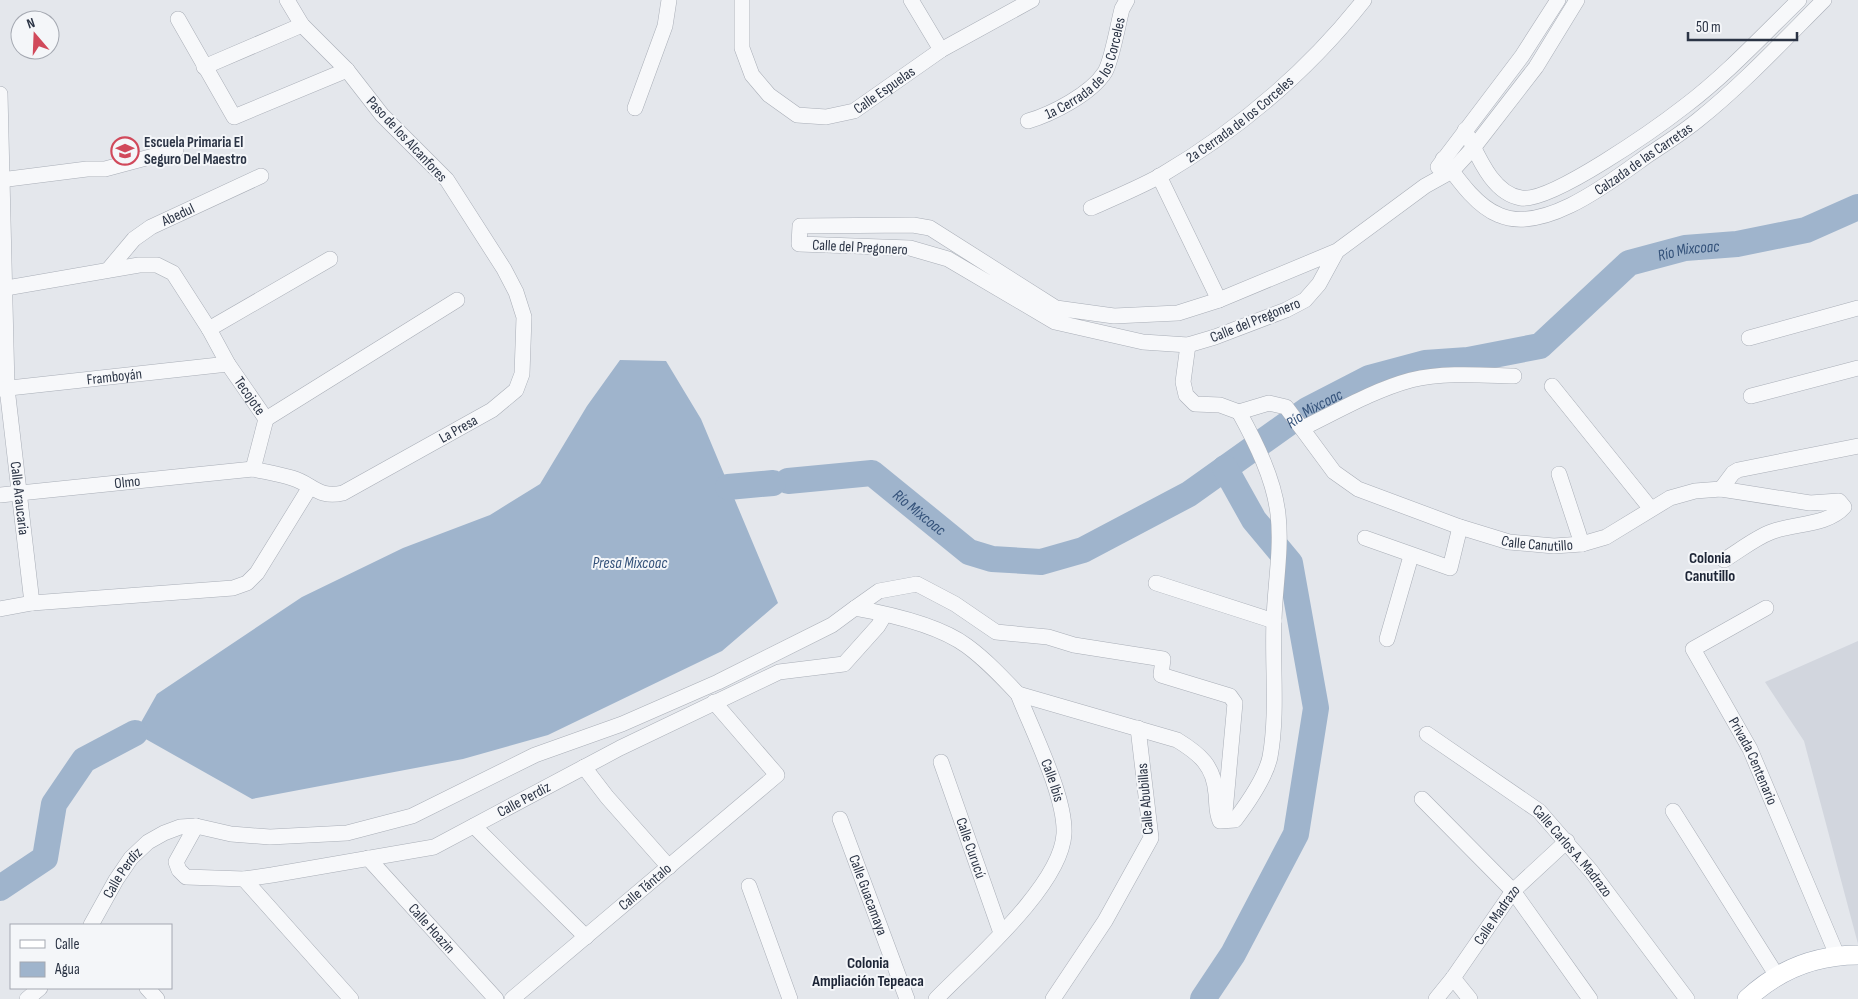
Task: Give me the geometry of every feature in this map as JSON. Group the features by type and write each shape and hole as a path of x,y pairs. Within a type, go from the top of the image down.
{"main road":[{"path":"1746,999 1777,976 1817,959 1837,955 1858,955"}],"street":[{"name":"Paso de los Alcanfores","path":"286,0 302,25 347,70 382,115 447,180 504,269 516,292 524,317"},
{"path":"635,108 665,26 669,0"},
{"name":"Calle Espuelas","path":"742,0 742,48 752,74 769,95 797,115 826,117 854,111 941,50 1032,0"},
{"path":"912,0 941,50"},
{"name":"1a Cerrada de los Corceles","path":"1028,121 1047,116 1094,84 1106,71 1122,9 1127,0"},
{"name":"2a Cerrada de los Corceles","path":"1091,208 1159,176 1265,103 1309,61 1364,0"},
{"name":"Calle del Pregonero","path":"1448,165 1465,130 1522,56 1558,0"},
{"name":"Calle del Pregonero","path":"1338,251 1319,284 1305,300 1286,310 1216,337 1188,344 1143,342 1055,322 948,259 910,248 799,244 800,226 913,225 930,228 1056,308 1114,316 1178,314 1218,300 1338,251 1425,186 1448,165 1474,147 1536,67 1577,0"},
{"name":"Calzada de las Carretas","path":"1465,130 1492,178 1504,190 1520,198 1536,198 1556,190 1686,106 1799,0"},
{"name":"Calzada de las Carretas","path":"1448,165 1481,203 1499,216 1520,220 1541,217 1566,207 1604,186 1698,120 1750,73 1824,0"},
{"path":"178,19 234,117 347,70"},
{"path":"204,67 302,25"},
{"name":"Calle Araucaria","path":"0,94 3,389 19,492 32,603"},
{"path":"1,180 88,169 105,169 176,150"},
{"name":"Abedul","path":"108,270 134,239 151,227 261,176"},
{"path":"1159,176 1218,300"},
{"path":"209,329 330,259"},
{"name":"Tecojote","path":"108,270 157,265 173,273 209,329 228,364 266,419 253,469"},
{"path":"2,288 108,270"},
{"path":"266,419 457,300"},
{"path":"1749,338 1858,308"},
{"name":"La Presa","path":"310,487 320,493 333,496 343,493 492,410 516,390 522,374 524,317"},
{"path":"1018,694 1177,740 1199,753 1212,774 1216,792 1217,815 1220,821 1235,820 1249,801 1270,759 1273,717 1274,621 1279,542 1278,513 1259,449 1240,412 1220,405 1196,404 1186,395 1183,382 1188,344"},
{"name":"Framboyán","path":"3,389 228,364"},
{"path":"1751,396 1858,368"},
{"path":"1303,428 1364,398 1411,380 1447,375 1514,376"},
{"path":"1552,386 1651,509"},
{"name":"Calle Canutillo","path":"1240,412 1269,403 1286,407 1334,472 1358,488 1460,527 1509,542 1554,546 1582,544 1606,537 1670,498 1695,491 1721,489 1810,503 1839,501 1844,507 1837,514 1821,520 1795,524 1768,533 1724,560"},
{"path":"1721,489 1733,473 1858,446"},
{"path":"0,609 32,603 233,588 247,583 258,573 310,487 293,478 253,469"},
{"name":"Olmo","path":"0,495 253,469"},
{"path":"1559,474 1582,544"},
{"path":"1365,538 1411,556 1450,568 1460,527"},
{"path":"1387,639 1411,556"},
{"path":"1156,583 1274,621"},
{"path":"869,612 879,591 916,584 955,604 996,632 1048,638 1074,645 1163,659 1161,675 1230,696 1234,703 1224,821"},
{"name":"Privada Centenario","path":"1766,608 1694,649 1750,749 1837,955"},
{"name":"Calle Ibis","path":"869,612 924,625 966,645 1018,694 1054,785 1061,809 1064,834 1060,856 1047,881 1001,933 936,999"},
{"name":"Calle Perdiz","path":"92,924 116,880 132,858 148,842 180,827 196,826 231,834 270,837 347,833 412,816 535,754 622,724 718,682 832,625 869,612 878,626 844,664 779,672 584,767 434,847 244,878 186,876 179,870 176,862 179,853 196,826"},
{"name":"Calle Tántalo","path":"512,999 778,775 714,702"},
{"name":"Calle Abubillas","path":"1053,999 1105,921 1151,838 1138,728"},
{"name":"Calle Carlos A. Madrazo","path":"1427,734 1539,811 1567,841 1687,999"},
{"name":"Calle Curucú","path":"941,762 1001,933"},
{"path":"584,767 607,797 668,867"},
{"path":"1422,799 1513,890 1590,999"},
{"path":"1673,811 1777,976"},
{"name":"Calle Guacamaya","path":"840,819 907,999"},
{"path":"474,826 586,937"},
{"name":"Calle Madrazo","path":"1436,999 1454,978 1513,890 1567,841"},
{"name":"Calle Hoazin","path":"368,858 496,999"},
{"path":"244,878 350,999"},
{"path":"749,886 790,999"},
{"path":"1454,978 1470,999"},
{"path":"27,999 39,989"},
{"path":"148,989 157,999"}],"shaded area":[{"path":"1858,641 1858,944 1804,741 1765,682"}],"water":[{"name":"Presa Mixcoac","path":"620,360 666,361 701,419 778,603 722,651 548,735 463,759 252,799 135,733 157,694 302,597 403,548 490,515 540,484 587,406"}],"waterway":[{"name":"Río Mixcoac","path":"788,481 872,473 969,552 992,559 1041,562 1083,550 1189,494 1307,410 1369,378 1425,363 1468,360 1540,346 1629,263 1685,248 1737,244 1806,230 1858,207"},
{"path":"1203,999 1233,954 1296,834 1316,708 1290,563 1254,520 1225,468"},
{"name":"Río Mixcoac","path":"728,487 773,483"},
{"path":"0,888 45,858 54,804 84,760 135,733"}],"place":[{"name":"Escuela Primaria El Seguro Del Maestro","path":"125,151"}],"district":[{"name":"Colonia Canutillo","path":"1710,566"},
{"name":"Colonia Ampliación Tepeaca","path":"868,971"}]}
